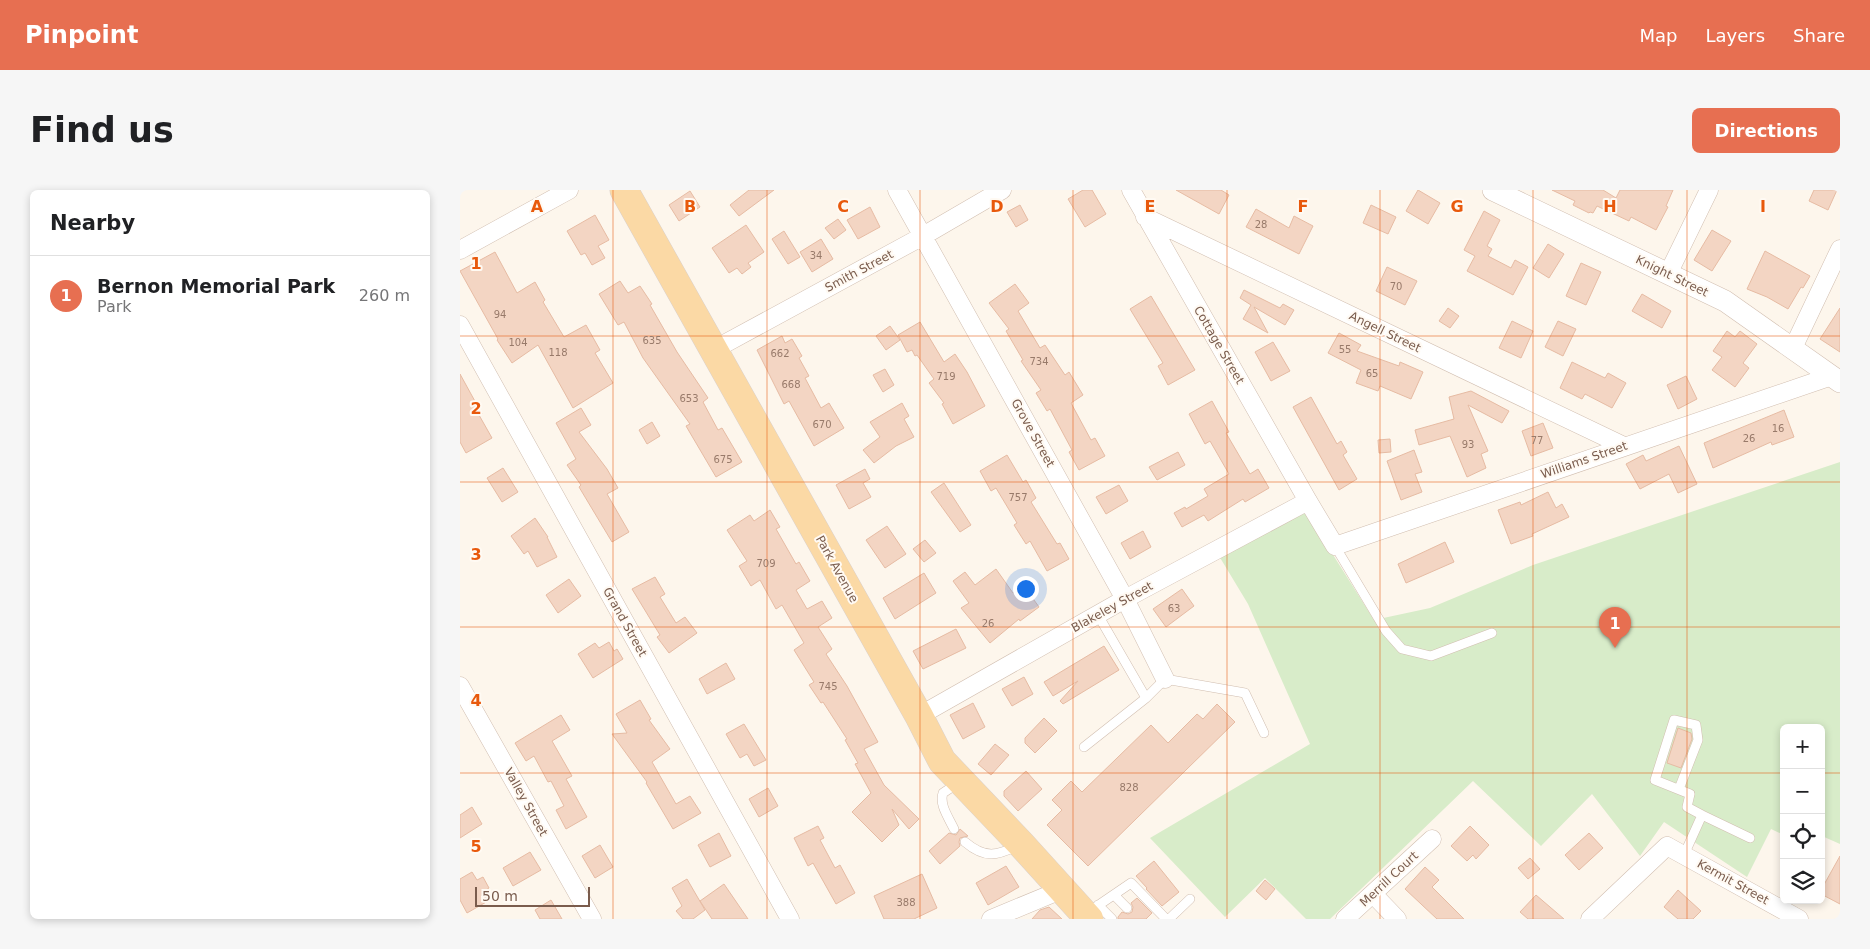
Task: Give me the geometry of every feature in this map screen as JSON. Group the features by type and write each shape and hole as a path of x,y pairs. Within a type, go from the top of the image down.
{"main road":[{"name":"Park Avenue","path":"624,190 715,349 942,761 1021,844 1061,890 1090,913"}],"street":[{"path":"460,250 569,190"},
{"name":"Grove Street","path":"897,190 1125,600 1165,679"},
{"name":"Smith Street","path":"715,349 923,236 1002,190"},
{"name":"Cottage Street","path":"1131,190 1335,546"},
{"path":"1668,274 1709,190"},
{"name":"Knight Street","path":"1505,193 1726,301 1836,379"},
{"name":"Angell Street","path":"1145,217 1624,446"},
{"path":"1793,348 1840,249"},
{"name":"Grand Street","path":"460,325 790,919"},
{"name":"Williams Street","path":"1335,546 1624,446 1836,379"},
{"name":"Blakeley Street","path":"918,716 1125,600 1308,501"},
{"name":"Valley Street","path":"462,694 592,919"},
{"name":"Merrill Court","path":"1345,919 1432,838"},
{"name":"Kermit Street","path":"1590,919 1667,846 1800,919"},
{"path":"991,919 1061,890"},
{"path":"1373,894 1397,919"}],"lane":[{"path":"1335,546 1386,631 1402,649 1431,656 1492,633"},
{"path":"1098,615 1146,698"},
{"path":"1084,747 1146,698 1165,679 1245,693 1264,732"},
{"path":"1679,789 1698,740 1696,725 1674,720 1655,780 1690,794 1687,807 1750,838"},
{"path":"954,829 941,798 943,793 961,781"},
{"path":"1684,855 1702,815"},
{"path":"965,842 972,848 993,855 1001,854 1021,844"},
{"path":"1090,913 1131,883 1167,919 1190,899"},
{"path":"1114,895 1127,908"},
{"path":"1090,913 1112,919"}],"green space":[{"path":"1840,462 1840,844 1825,837 1825,724 1780,724 1780,833 1771,829 1747,877 1664,822 1640,856 1592,794 1541,846 1473,781 1330,919 1306,919 1265,878 1225,917 1150,838 1310,744 1248,604 1216,551 1303,507 1374,620 1430,608 1533,565"}],"building":[{"path":"749,190 774,190 739,216 730,205"},
{"path":"1083,190 1092,190 1106,214 1085,227 1068,199"},
{"path":"1176,190 1221,190 1229,195 1219,214"},
{"path":"1418,190 1440,203 1428,224 1406,211"},
{"path":"1552,190 1603,190 1616,198 1620,190 1673,190 1666,206 1668,207 1656,230 1631,217 1629,221 1597,206 1593,213 1589,213 1573,205 1575,201"},
{"path":"1814,190 1837,190 1828,210 1809,201"},
{"path":"690,191 700,207 679,221 669,205"},
{"path":"1020,205 1028,220 1016,227 1007,212"},
{"path":"1371,205 1396,217 1388,234 1363,223"},
{"path":"870,207 880,227 858,239 847,220"},
{"path":"1256,209 1289,228 1294,216 1313,226 1299,254 1246,227"},
{"path":"1484,211 1500,220 1487,246 1492,249 1488,256 1511,268 1515,260 1528,267 1513,295 1467,271 1475,256 1464,250"},
{"path":"595,215 609,240 598,246 605,258 592,265 585,253 581,255 567,231"},
{"path":"838,219 846,230 834,239 825,228"},
{"path":"746,225 764,252 748,263 751,267 742,274 737,268 729,273 712,248"},
{"path":"1712,230 1731,241 1712,271 1694,260"},
{"path":"784,231 800,257 788,264 772,239"},
{"path":"821,239 833,259 812,272 800,252"},
{"path":"1548,244 1564,254 1549,278 1533,268"},
{"path":"1765,251 1810,276 1788,309 1767,297 1747,289"},
{"path":"495,252 517,293 535,282 545,300 543,302 564,337 586,325 600,350 595,353 613,383 573,408 538,345 512,363 497,340 460,271"},
{"path":"1581,263 1601,272 1586,305 1566,296"},
{"path":"1387,267 1417,281 1405,305 1376,291"},
{"path":"620,281 628,293 640,286 652,304 650,305 677,352 708,398 703,402 718,430 722,428 742,462 716,477 686,426 690,424 643,358 624,322 618,325 599,294"},
{"path":"1015,284 1029,303 1018,311 1040,348 1045,345 1065,375 1069,372 1083,395 1071,403 1091,440 1095,438 1105,456 1079,470 1069,452 1072,450 1050,409 1047,411 1036,393 1041,390 1021,361 1023,360 1006,331 1009,329 989,303"},
{"path":"1244,290 1280,308 1283,304 1294,310 1285,325 1254,307 1268,333 1243,319 1251,305 1240,298"},
{"path":"1642,294 1671,311 1662,328 1632,311"},
{"path":"1151,296 1195,370 1168,385 1158,366 1163,363 1130,309"},
{"path":"1448,308 1459,316 1450,328 1439,321"},
{"path":"1840,308 1840,352 1820,339"},
{"path":"1512,321 1533,331 1521,358 1499,348"},
{"path":"1558,321 1576,329 1563,356 1545,347"},
{"path":"920,322 944,362 955,354 985,406 953,424 942,404 944,403 929,383 934,379 912,350 907,352 898,335"},
{"path":"890,326 900,340 886,350 876,336"},
{"path":"1727,331 1735,337 1740,331 1757,344 1743,363 1749,368 1735,387 1712,370 1722,357 1713,351"},
{"path":"1339,333 1361,345 1357,351 1399,366 1400,362 1423,372 1411,399 1380,386 1378,391 1356,383 1361,370 1328,353"},
{"path":"782,336 785,343 792,339 802,356 799,358 809,376 805,378 821,408 829,403 844,428 814,446 789,401 784,404 757,350"},
{"path":"1273,342 1290,371 1271,381 1255,352"},
{"path":"1572,362 1605,378 1608,373 1626,383 1612,408 1585,394 1582,399 1560,388"},
{"path":"885,369 894,385 883,392 873,375"},
{"path":"460,374 482,414 479,415 492,438 466,453 460,442"},
{"path":"1686,376 1697,399 1678,409 1667,385"},
{"path":"1471,391 1509,411 1502,423 1468,405 1488,451 1481,454 1486,468 1467,477 1450,436 1419,445 1415,430 1454,419 1449,397"},
{"path":"1311,397 1337,444 1341,441 1347,452 1343,455 1357,479 1339,490 1293,407"},
{"path":"1212,401 1229,432 1226,433 1250,474 1258,469 1269,488 1245,502 1243,499 1208,521 1204,515 1182,527 1174,513 1185,507 1186,509 1208,496 1204,489 1229,474 1210,441 1205,444 1189,414"},
{"path":"902,403 909,416 904,419 914,437 896,446 874,463 863,450 880,437 870,422"},
{"path":"581,408 591,425 579,432 607,469 618,488 607,494 629,532 612,542 579,487 581,485 567,465 576,459 556,423"},
{"path":"1784,410 1794,437 1772,445 1771,442 1713,468 1704,443"},
{"path":"652,422 660,436 647,444 639,430"},
{"path":"1543,423 1553,448 1531,456 1522,431"},
{"path":"1390,439 1391,452 1379,453 1378,440"},
{"path":"1679,446 1697,484 1678,493 1669,474 1640,489 1626,464 1643,455 1646,461"},
{"path":"1414,450 1422,472 1415,474 1422,492 1401,500 1387,461"},
{"path":"1178,452 1185,465 1157,480 1149,467"},
{"path":"1007,455 1023,482 1026,480 1036,498 1031,502 1057,544 1060,543 1069,559 1047,571 1030,541 1026,544 1014,525 1017,523 996,488 991,491 980,471"},
{"path":"503,468 518,492 502,502 487,478"},
{"path":"865,469 870,479 863,483 871,497 849,509 836,485"},
{"path":"944,483 971,525 960,532 931,492"},
{"path":"1119,485 1128,501 1106,514 1096,497"},
{"path":"1548,492 1556,508 1562,504 1569,517 1532,534 1533,536 1511,544 1498,510 1520,502 1521,505"},
{"path":"770,510 780,527 776,529 796,564 799,562 810,581 796,590 807,609 822,601 832,618 818,627 832,649 826,654 847,686 878,742 864,749 884,785 919,819 909,829 892,809 899,825 882,842 852,812 871,793 855,764 858,763 845,740 847,739 823,702 821,703 809,685 814,682 794,650 804,643 782,605 776,609 760,580 751,586 739,566 747,561 727,530 750,515 754,521"},
{"path":"535,518 548,537 557,557 537,567 528,551 524,554 511,536"},
{"path":"887,526 906,554 885,568 866,540"},
{"path":"1143,531 1151,547 1130,559 1121,543"},
{"path":"925,540 936,553 924,562 913,549"},
{"path":"1445,542 1454,562 1406,583 1398,564"},
{"path":"996,569 1013,593 1024,586 1039,607 1020,621 1019,619 990,643 961,608 969,603 953,581 965,572 975,585"},
{"path":"924,573 936,593 895,619 883,598"},
{"path":"655,577 665,594 660,597 676,623 685,617 697,633 669,653 657,637 660,635 632,589"},
{"path":"569,579 581,596 558,613 546,595"},
{"path":"1182,589 1194,606 1166,627 1153,609"},
{"path":"956,629 966,648 923,669 913,651"},
{"path":"609,642 614,651 617,649 623,659 593,678 578,654 595,643 599,648"},
{"path":"1104,646 1119,670 1063,704 1060,701 1078,681 1053,696 1044,682"},
{"path":"726,663 735,679 707,694 699,679"},
{"path":"1024,677 1033,694 1012,706 1002,689"},
{"path":"640,700 651,719 649,720 670,749 652,762 676,804 690,796 701,813 673,829 647,782 612,734 627,733 616,714"},
{"path":"973,703 985,727 963,739 950,715"},
{"path":"1217,704 1235,722 1088,866 1047,825 1062,810 1052,800 1071,781 1082,792 1151,725 1168,743 1197,714 1203,719"},
{"path":"561,715 570,730 552,741 572,776 566,779 587,817 566,829 556,810 564,806 551,781 548,782 534,756 526,761 515,743"},
{"path":"1044,718 1057,731 1035,753 1025,743 1025,738"},
{"path":"744,724 766,760 754,766 747,754 740,758 726,734"},
{"path":"1678,728 1691,733 1692,739 1681,768 1667,763"},
{"path":"995,744 1009,755 991,775 978,764"},
{"path":"1026,771 1042,789 1018,811 1004,796 1004,791"},
{"path":"768,788 778,806 759,817 749,799"},
{"path":"472,807 482,824 460,838 460,815"},
{"path":"818,826 824,838 820,840 835,868 840,865 855,893 836,904 813,863 808,866 794,838"},
{"path":"1470,826 1489,845 1476,859 1473,855 1467,861 1451,846"},
{"path":"960,829 968,836 960,838 960,846 940,864 929,851 949,833 956,835"},
{"path":"719,833 731,856 710,867 698,845"},
{"path":"1589,833 1603,848 1579,870 1565,855"},
{"path":"600,845 613,867 595,878 582,856"},
{"path":"530,852 541,870 513,886 503,868"},
{"path":"1840,856 1840,904 1825,896 1825,883"},
{"path":"1530,858 1540,869 1528,879 1518,868"},
{"path":"1154,861 1179,892 1162,906 1136,876"},
{"path":"1006,866 1019,887 988,905 976,883"},
{"path":"1425,867 1439,880 1432,887 1464,919 1437,919 1405,889"},
{"path":"472,872 477,880 483,877 489,888 483,892 488,901 467,913 460,900 460,879"},
{"path":"922,874 937,908 914,919 884,919 874,896"},
{"path":"687,879 705,910 693,919 683,919 676,911 682,906 672,888"},
{"path":"1265,880 1275,889 1266,900 1256,891"},
{"path":"724,884 748,919 712,919 700,901"},
{"path":"1678,890 1701,911 1693,919 1678,919 1664,907"},
{"path":"1536,895 1564,919 1528,919 1520,912"},
{"path":"1137,898 1152,913 1146,919 1118,919 1122,912 1128,914 1132,912 1133,907 1131,903"},
{"path":"551,900 562,919 540,919 535,910"},
{"path":"1049,907 1062,919 1032,919 1040,910"}],"place":[{"name":"Bernon Memorial Park","path":"1615,648"}]}
